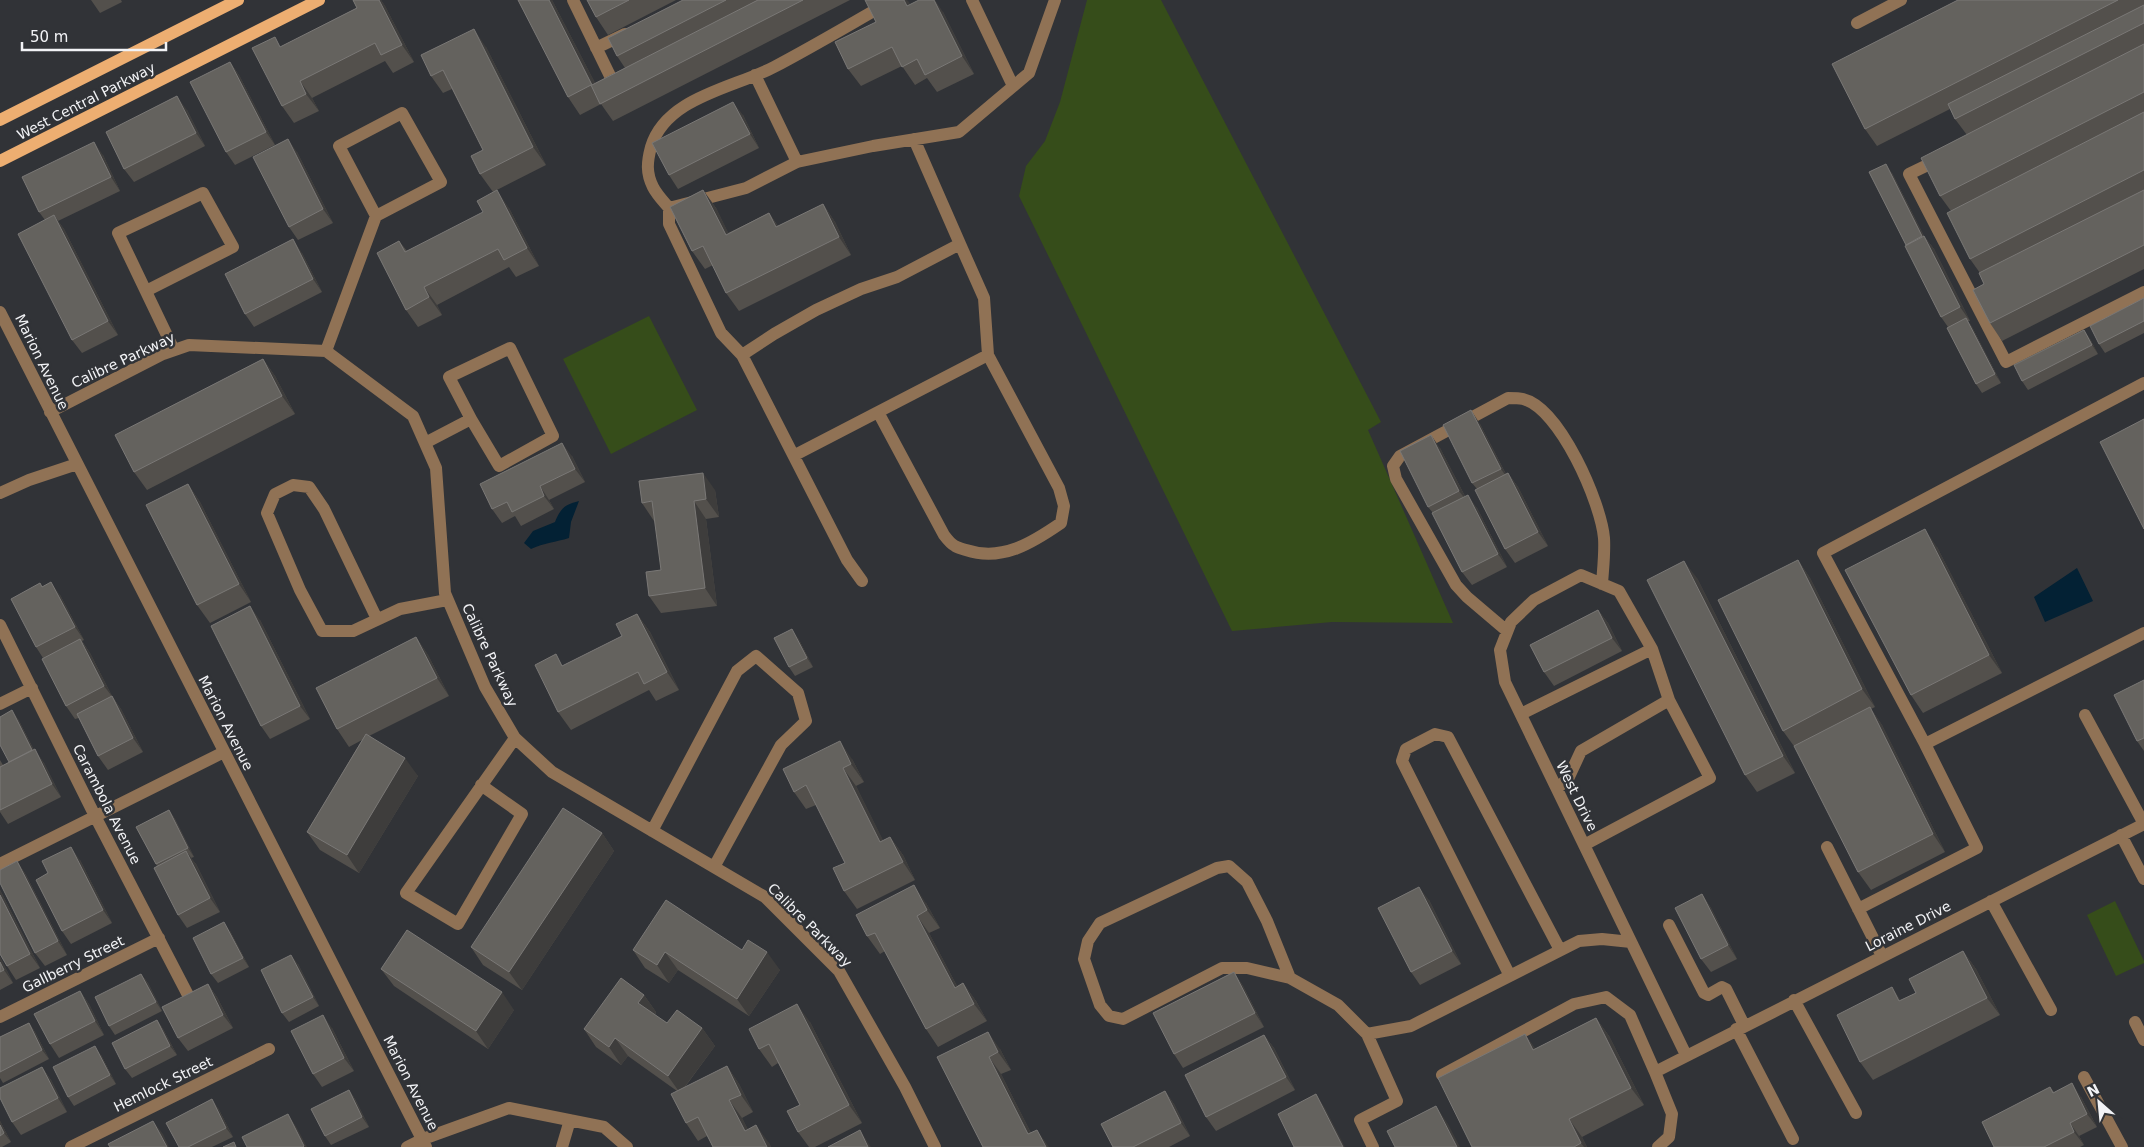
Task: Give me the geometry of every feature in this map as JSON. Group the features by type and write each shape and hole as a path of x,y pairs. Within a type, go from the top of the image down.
{"main road":[{"name":"West Central Parkway","path":"0,120 238,0"},
{"name":"West Central Parkway","path":"0,161 319,0"}],"street":[{"path":"573,0 614,84 631,76"},
{"path":"862,581 847,560 795,455 742,355 721,333 669,224 669,208 654,187 646,163 653,142 662,126 676,112 696,100 772,68 893,0"},
{"path":"972,0 1014,86"},
{"path":"669,208 746,188 796,162 959,132 1029,72 1056,0"},
{"path":"1856,23 1901,0"},
{"path":"596,48 640,26"},
{"path":"754,76 796,162"},
{"path":"326,351 376,216 441,182 402,113 339,146 376,216"},
{"path":"878,412 944,535 955,546 977,554 999,554 1033,541 1060,523 1064,506 1059,488 988,355 984,298 914,139"},
{"path":"1952,153 1909,174 2006,362 2144,292"},
{"path":"146,290 233,247 203,193 118,233 174,350"},
{"path":"742,355 816,310 861,289 897,277 960,244"},
{"name":"Marion Avenue","path":"0,312 424,1143"},
{"name":"Calibre Parkway","path":"50,412 174,350 189,345 326,351 413,416 436,468 445,593 486,687 515,738 552,772 766,897 839,971 905,1087 936,1147"},
{"path":"510,348 553,436 499,466 471,419 449,377 510,348"},
{"path":"795,455 988,355"},
{"path":"1858,909 1977,848 1926,744 1823,553 2144,383"},
{"path":"1507,631 1467,597 1456,585 1396,479 1394,466 1400,456 1508,398 1524,399 1540,409 1560,431 1581,466 1598,509 1604,537 1602,584 1619,591 1652,649 1669,700 1710,778 1584,845"},
{"path":"425,443 471,419"},
{"path":"0,493 29,480 76,464"},
{"path":"377,619 324,508 309,487 292,485 275,494 267,513 300,590 322,631 353,631 400,609 448,600"},
{"name":"West Drive","path":"1602,584 1580,575 1534,600 1511,622 1500,650 1505,682 1686,1055"},
{"name":"Carambola Avenue","path":"0,625 95,816 189,996"},
{"path":"1926,744 2144,633"},
{"path":"1521,714 1652,649"},
{"path":"652,832 737,672 756,656 798,693 806,721 781,746 714,867"},
{"path":"0,704 32,688"},
{"path":"1556,788 1568,779 1581,751 1669,700"},
{"path":"2085,715 2144,824"},
{"path":"1510,976 1402,761 1406,749 1421,741 1435,734 1448,737 1560,950"},
{"path":"481,785 522,814 458,924 406,893 481,785 515,738"},
{"path":"0,864 224,752"},
{"name":"Loraine Drive","path":"1655,1072 1740,1027 2144,824"},
{"path":"2122,835 2144,879"},
{"path":"1827,847 1882,956"},
{"path":"1290,978 1267,921 1247,882 1229,866 1217,868 1100,923 1088,941 1084,959 1100,1005 1109,1016 1123,1019 1222,968 1247,968 1290,978 1338,1005 1367,1034 1396,1101 1360,1120 1373,1147"},
{"path":"1991,901 2051,1010"},
{"path":"1668,925 1704,993 1708,994 1722,987 1726,989 1740,1027 1793,1139"},
{"name":"Gallberry Street","path":"0,1016 159,938"},
{"path":"1367,1034 1412,1026 1579,941 1602,939 1631,942"},
{"path":"1442,1075 1574,1004 1606,997 1630,1015 1672,1114 1669,1138 1658,1147"},
{"path":"1794,1000 1856,1113"},
{"path":"2135,1022 2144,1040"},
{"name":"Hemlock Street","path":"78,1145 269,1049"},
{"path":"2084,1077 2122,1147"},
{"path":"408,1147 424,1143 509,1108 604,1127 627,1147"},
{"path":"562,1147 570,1120"}],"green space":[{"path":"1087,0 1161,0 1381,422 1368,430 1453,623 1332,622 1232,631 1019,196 1026,166 1045,141 1060,102"},
{"path":"649,316 697,410 611,454 563,359"},
{"path":"2115,901 2144,961 2144,963 2116,976 2087,915"}],"water":[{"path":"579,501 571,522 569,538 531,549 524,543 533,531 555,522 559,513 564,508"},
{"path":"2077,568 2093,601 2045,622 2034,597"}],"building":[{"path":"353,0 379,0 402,45 381,55 375,43 300,81 306,94 282,106 252,48 275,37 280,47 357,8"},
{"path":"518,0 549,0 592,85 758,0 803,0 600,104 591,85 568,97"},
{"path":"587,0 629,0 596,17"},
{"path":"683,0 726,0 617,56 608,38"},
{"path":"865,0 904,0 907,6 919,0 934,0 962,56 925,75 917,59 902,67 892,47 848,69 835,42 876,22"},
{"path":"1958,0 2118,0 1865,129 1832,64"},
{"path":"2144,5 2144,23 1955,119 1948,104"},
{"path":"474,29 533,147 480,174 471,156 483,150 443,70 431,76 421,55"},
{"path":"2144,44 2144,92 1940,196 1921,158"},
{"path":"230,62 266,132 226,152 190,82"},
{"path":"177,96 196,133 124,169 106,132"},
{"path":"733,102 750,134 669,175 652,143"},
{"path":"2144,112 2144,170 1970,259 1947,213"},
{"path":"288,139 323,209 289,227 253,157"},
{"path":"94,142 111,177 39,212 22,177"},
{"path":"1886,164 1922,236 1906,245 1869,172"},
{"path":"497,190 527,248 504,260 498,249 424,287 429,297 406,310 377,253 399,241 405,252 483,212 477,201"},
{"path":"703,190 726,235 769,213 776,227 823,204 839,237 726,293 703,246 692,251 670,207"},
{"path":"2144,190 2144,245 1990,323 1973,290 1984,284 1979,273"},
{"path":"54,215 108,321 72,340 18,234"},
{"path":"1924,236 1960,307 1941,317 1905,246"},
{"path":"293,239 313,279 245,314 225,274"},
{"path":"2144,298 2144,321 2099,344 2090,326"},
{"path":"1966,318 1995,374 1976,384 1947,328"},
{"path":"2084,330 2092,345 2022,381 2014,365"},
{"path":"263,359 282,396 134,472 115,435"},
{"path":"1471,410 1501,469 1472,483 1443,425"},
{"path":"2144,419 2144,529 2100,442"},
{"path":"1431,435 1459,491 1428,507 1400,451"},
{"path":"562,443 575,469 540,486 544,496 512,512 507,502 492,509 480,484"},
{"path":"703,473 706,499 694,501 705,588 649,596 646,572 661,570 652,501 642,503 639,481"},
{"path":"1508,473 1538,532 1505,549 1475,490"},
{"path":"188,484 239,584 197,605 146,505"},
{"path":"1468,495 1498,554 1462,572 1432,513"},
{"path":"1925,529 1989,655 1911,695 1845,570"},
{"path":"1798,560 1862,689 1783,731 1718,600"},
{"path":"1684,561 1783,756 1745,775 1647,580"},
{"path":"51,582 75,627 36,647 11,599 40,583 42,587"},
{"path":"250,606 300,706 261,726 211,626"},
{"path":"1598,610 1612,638 1544,672 1530,645"},
{"path":"637,614 667,672 644,684 638,672 558,712 535,665 556,654 562,666 622,636 616,624"},
{"path":"792,629 807,658 789,667 774,638"},
{"path":"416,637 437,678 337,729 316,688"},
{"path":"80,639 104,686 66,706 42,659"},
{"path":"2144,680 2144,738 2137,741 2114,695"},
{"path":"112,696 133,738 98,756 77,714"},
{"path":"1870,707 1933,834 1858,872 1794,746"},
{"path":"12,710 32,750 9,762 0,745 0,717"},
{"path":"366,734 405,758 347,855 307,832"},
{"path":"840,741 851,764 843,768 880,842 890,837 903,862 844,891 833,868 845,863 806,785 794,792 783,769"},
{"path":"35,749 52,784 0,810 0,767"},
{"path":"563,808 602,833 509,972 471,947"},
{"path":"169,810 188,848 156,864 136,827"},
{"path":"71,847 103,910 62,931 36,880 48,873 42,861"},
{"path":"186,851 210,898 178,915 154,868"},
{"path":"17,861 58,941 35,953 0,883 0,870"},
{"path":"914,885 927,910 917,916 955,988 963,983 974,1004 926,1029 875,933 867,936 856,915"},
{"path":"1419,887 1452,951 1411,972 1378,908"},
{"path":"1702,894 1728,945 1701,959 1675,908"},
{"path":"0,895 30,954 7,966 0,954"},
{"path":"666,900 742,950 748,940 767,952 737,999 665,952 657,965 633,950"},
{"path":"224,922 243,958 211,974 193,938"},
{"path":"407,930 502,992 476,1031 381,969"},
{"path":"1963,951 1987,998 1860,1062 1837,1015 1892,987 1899,1001 1916,993 1909,979"},
{"path":"291,955 313,997 282,1013 261,970"},
{"path":"0,962 4,970 0,972"},
{"path":"1234,972 1255,1013 1174,1054 1153,1013"},
{"path":"141,974 156,1002 109,1026 95,997"},
{"path":"621,978 644,995 638,1003 667,1023 677,1010 702,1028 668,1076 615,1038 609,1047 584,1029"},
{"path":"208,984 223,1015 178,1038 162,1007"},
{"path":"80,991 95,1021 50,1044 34,1014"},
{"path":"797,1004 849,1105 798,1132 787,1111 800,1105 769,1044 759,1049 749,1029"},
{"path":"323,1015 344,1058 313,1074 291,1031"},
{"path":"1596,1018 1631,1088 1569,1119 1581,1143 1574,1147 1472,1147 1438,1078 1525,1034 1533,1050"},
{"path":"157,1020 170,1046 125,1069 112,1043"},
{"path":"29,1023 42,1050 0,1072 0,1037"},
{"path":"988,1032 998,1052 989,1057 1028,1134 1037,1130 1046,1147 983,1147 937,1057"},
{"path":"1264,1035 1286,1077 1206,1117 1185,1075"},
{"path":"95,1046 110,1075 68,1097 53,1067"},
{"path":"727,1066 741,1095 729,1100 745,1131 756,1125 767,1147 713,1147 698,1117 686,1123 671,1094"},
{"path":"42,1067 58,1098 12,1122 0,1098 0,1088"},
{"path":"2072,1083 2087,1114 2070,1123 2074,1132 2044,1147 1994,1147 1982,1122 2050,1087 2053,1093"},
{"path":"349,1090 362,1117 325,1136 311,1109"},
{"path":"1165,1091 1181,1123 1133,1147 1113,1147 1101,1124"},
{"path":"1316,1094 1343,1147 1294,1147 1278,1114"},
{"path":"212,1099 226,1128 188,1147 179,1147 166,1123"},
{"path":"1436,1106 1457,1147 1395,1147 1387,1131"},
{"path":"288,1114 303,1147 247,1147 242,1137"},
{"path":"153,1121 167,1147 110,1147 108,1144"},
{"path":"0,1125 4,1133 0,1136"},
{"path":"860,1130 868,1147 828,1147"},
{"path":"234,1142 236,1147 223,1147"}]}
